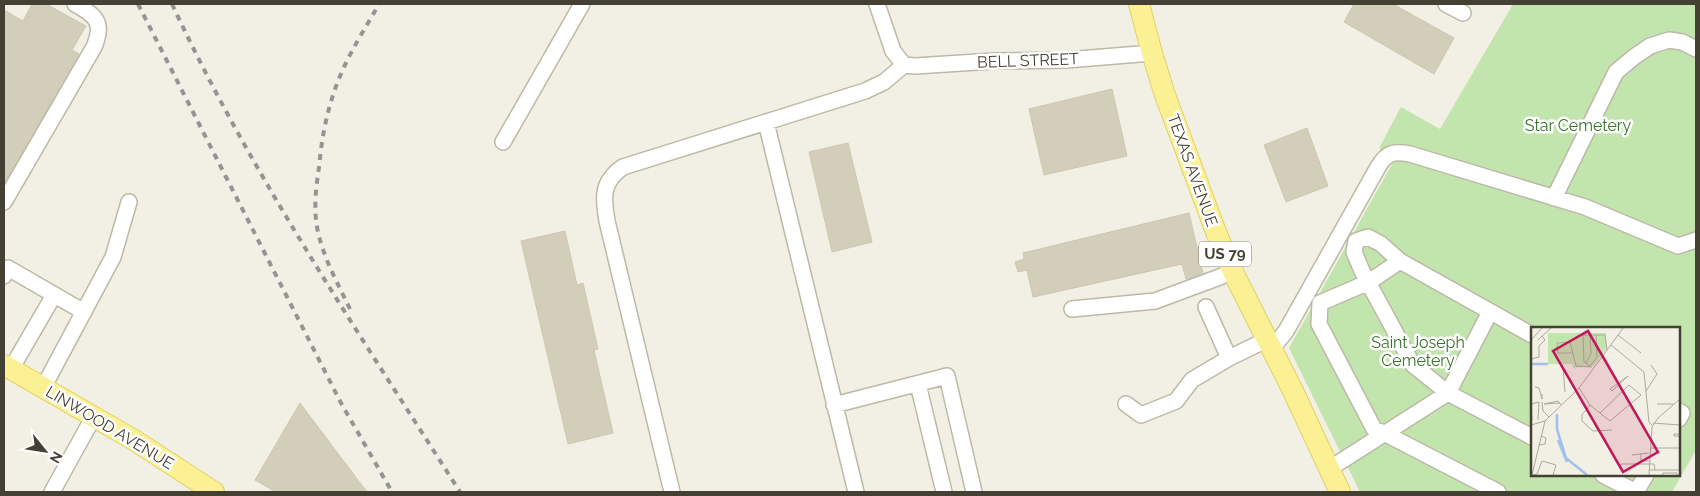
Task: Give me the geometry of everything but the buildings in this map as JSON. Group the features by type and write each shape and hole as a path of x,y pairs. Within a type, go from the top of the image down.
{"main road":[{"name":"TEXAS AVENUE","path":"1139,4 1165,95 1216,232 1233,272 1293,391 1340,492"},
{"name":"LINWOOD AVENUE","path":"8,367 134,440 214,492"}],"street":[{"path":"4,202 100,34 99,25 95,18 75,4"},
{"path":"503,142 582,4"},
{"path":"672,492 607,221 604,204 608,183 614,173 623,167 865,91 884,82 904,65 893,51 877,4"},
{"path":"1446,4 1463,13"},
{"path":"1554,198 1616,72 1650,46 1669,40 1682,42 1696,49"},
{"name":"BELL STREET","path":"904,65 1066,60 1152,53"},
{"path":"766,122 856,492"},
{"path":"1126,404 1141,415 1176,401 1192,380 1229,358 1269,345 1286,331 1383,158 1396,152 1410,154 1585,207 1678,246 1696,240"},
{"path":"43,388 114,257 129,202"},
{"path":"1531,333 1400,261 1380,244 1368,237 1356,241 1354,252 1413,365 1448,393 1531,437"},
{"path":"1400,261 1369,282 1320,303 1319,324 1374,430 1386,434 1498,492"},
{"path":"6,272 84,312"},
{"path":"1072,309 1155,301 1233,272"},
{"path":"8,367 54,295"},
{"path":"1206,307 1229,358"},
{"path":"1329,470 1448,393 1490,312"},
{"path":"834,405 948,376 974,492"},
{"path":"918,384 944,492"},
{"path":"52,492 94,416"},
{"path":"1605,476 1636,492 1645,476"}],"green space":[{"path":"1513,4 1696,4 1696,450 1672,492 1360,492 1289,348 1396,157 1379,148 1401,107 1440,129"}],"railway":[{"path":"138,4 341,403 392,492"},
{"path":"172,4 203,68 272,192 308,253 460,492"},
{"path":"350,309 324,252 318,232 315,207 316,191 324,131 332,97 349,56 379,4"}],"park label":[{"name":"Star Cemetery","path":"1578,125"},
{"name":"Saint Joseph Cemetery","path":"1418,351"}]}
